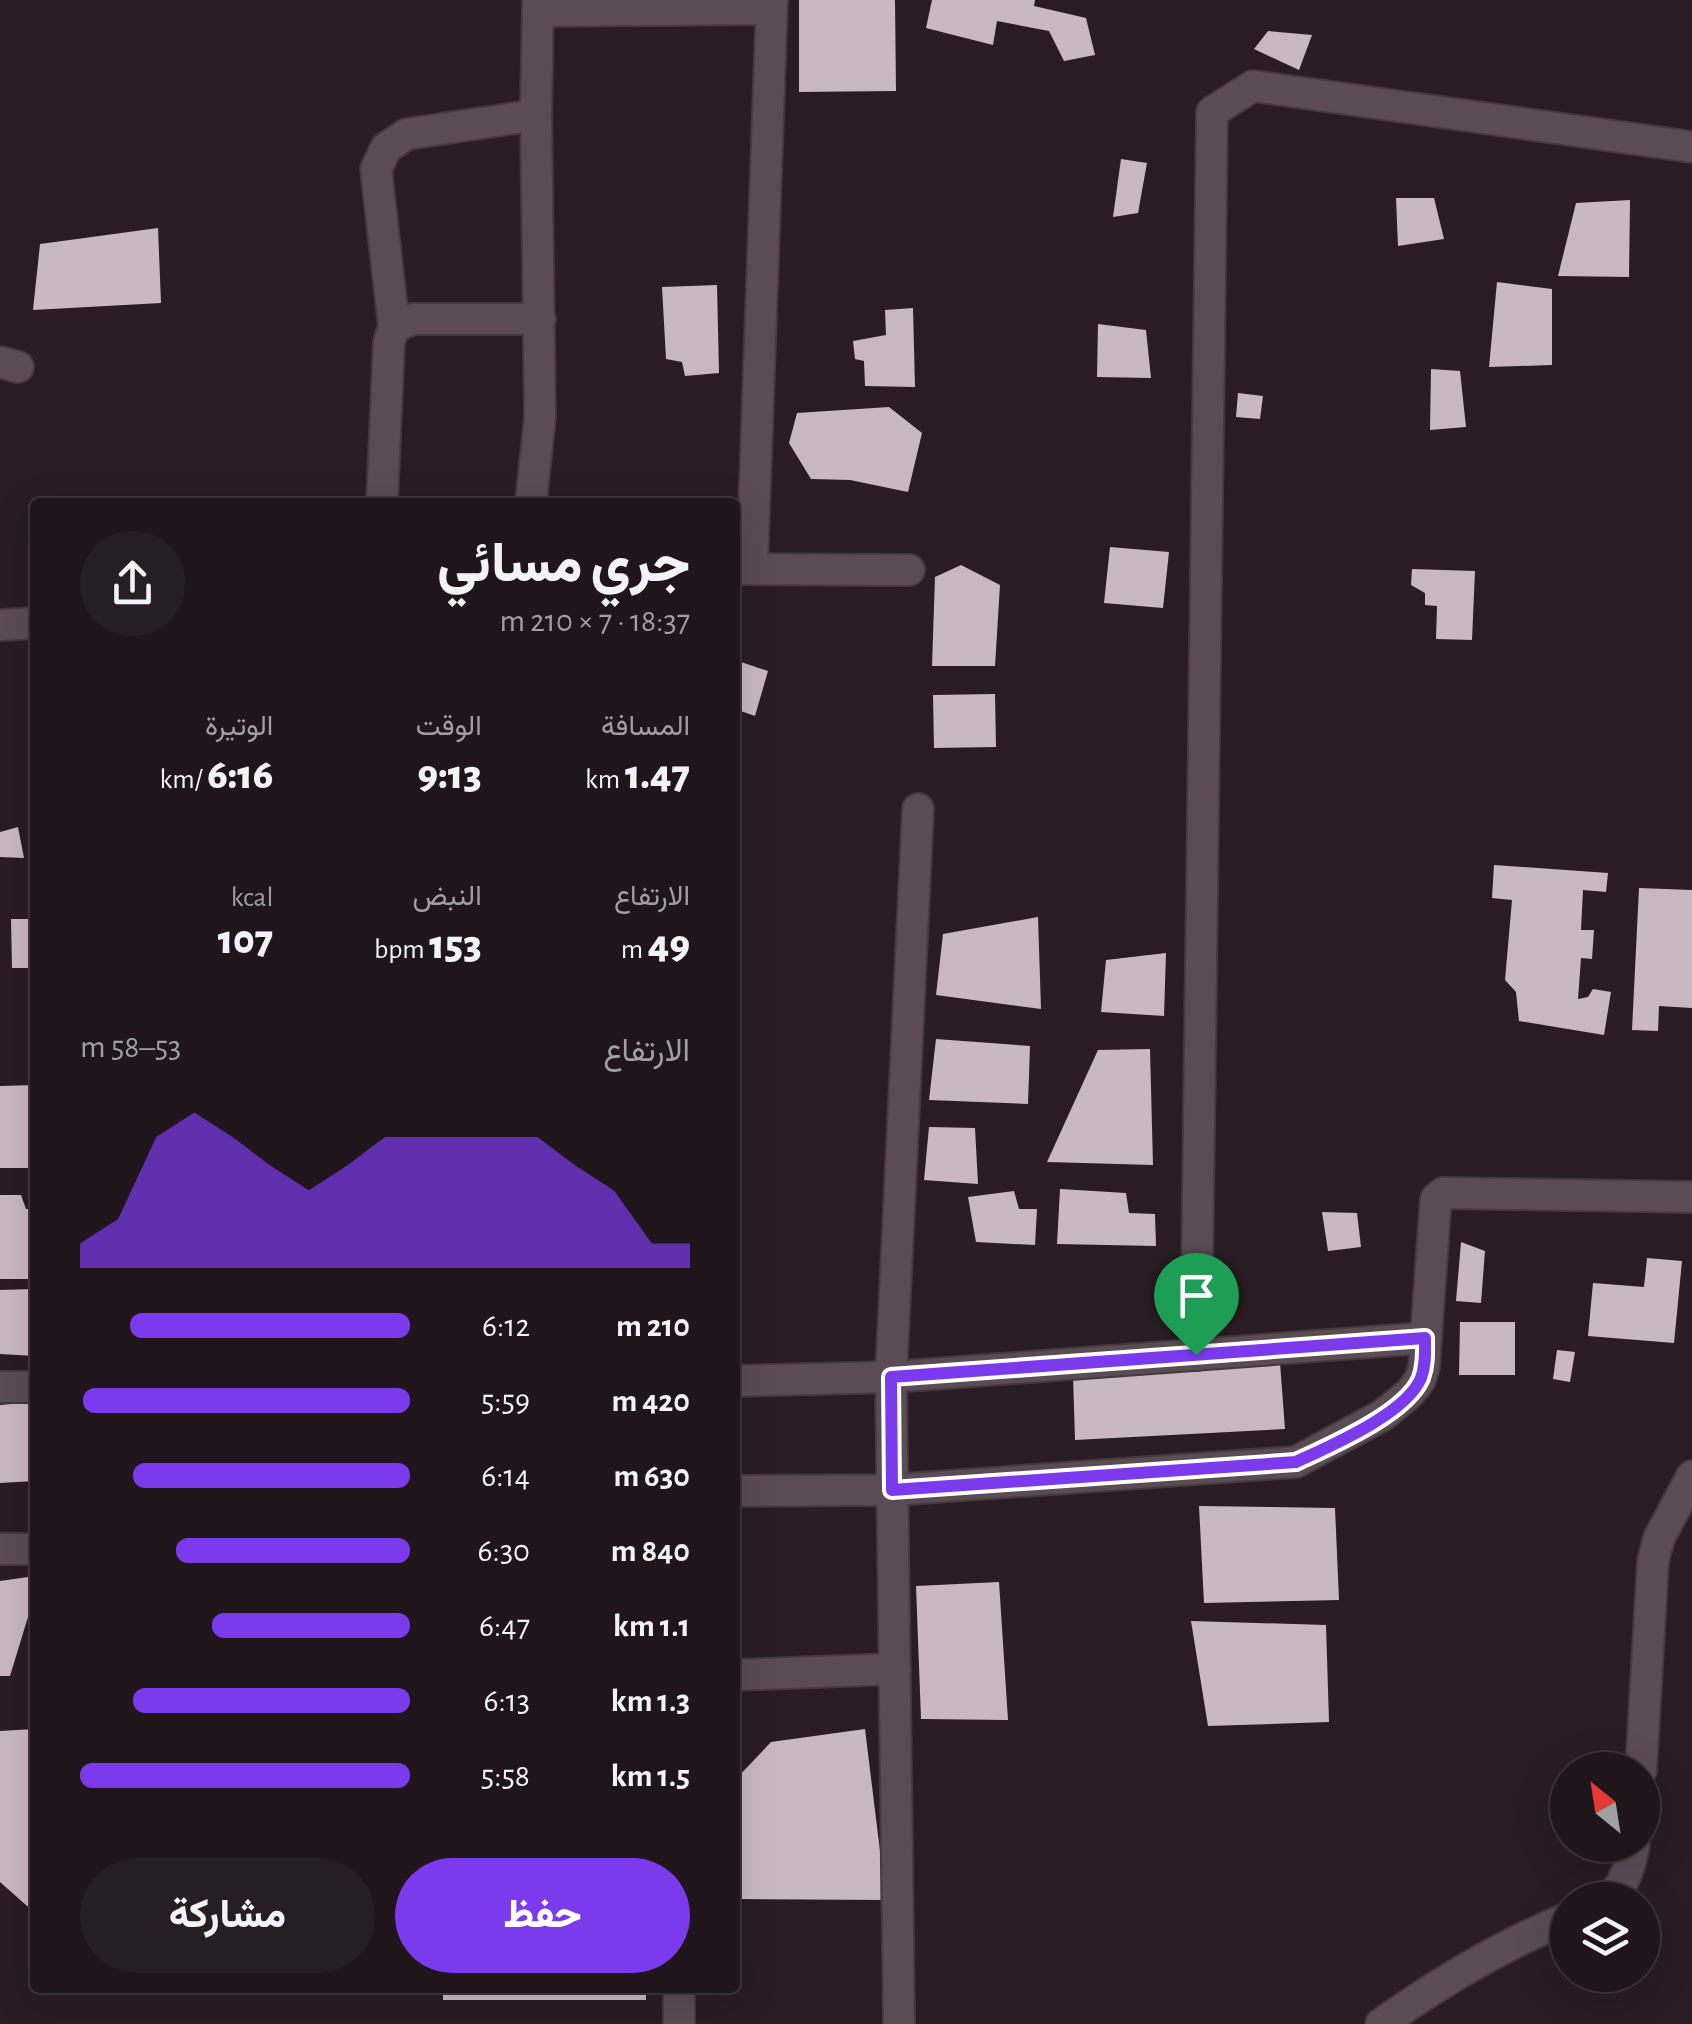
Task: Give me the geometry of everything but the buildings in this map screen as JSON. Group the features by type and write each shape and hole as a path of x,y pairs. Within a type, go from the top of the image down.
{"street":[{"path":"531,498 540,418 538,6 771,4 743,569 909,570"},
{"path":"1196,1355 1212,112 1252,86 1692,147"},
{"path":"382,498 389,342 394,327 376,169 386,148 406,134 536,115"},
{"path":"394,327 413,319 540,319"},
{"path":"0,625 30,623"},
{"path":"900,2024 891,1377 918,809"},
{"path":"740,1491 892,1490 1296,1462 1350,1434 1410,1393 1420,1380 1436,1199 1443,1193 1692,1198"},
{"path":"740,1380 891,1377 1425,1338"},
{"path":"0,1387 30,1387"},
{"path":"1642,1752 1653,1561 1659,1538 1692,1476"},
{"path":"0,1549 30,1549"},
{"path":"740,1675 895,1669"},
{"path":"1381,2024 1439,1983 1550,1926"},
{"path":"679,1993 679,2024"}],"route":[{"path":"1425,1338 1424,1367 1410,1393 1383,1415 1296,1462 892,1490 891,1377 1196,1355 1425,1338"}]}
